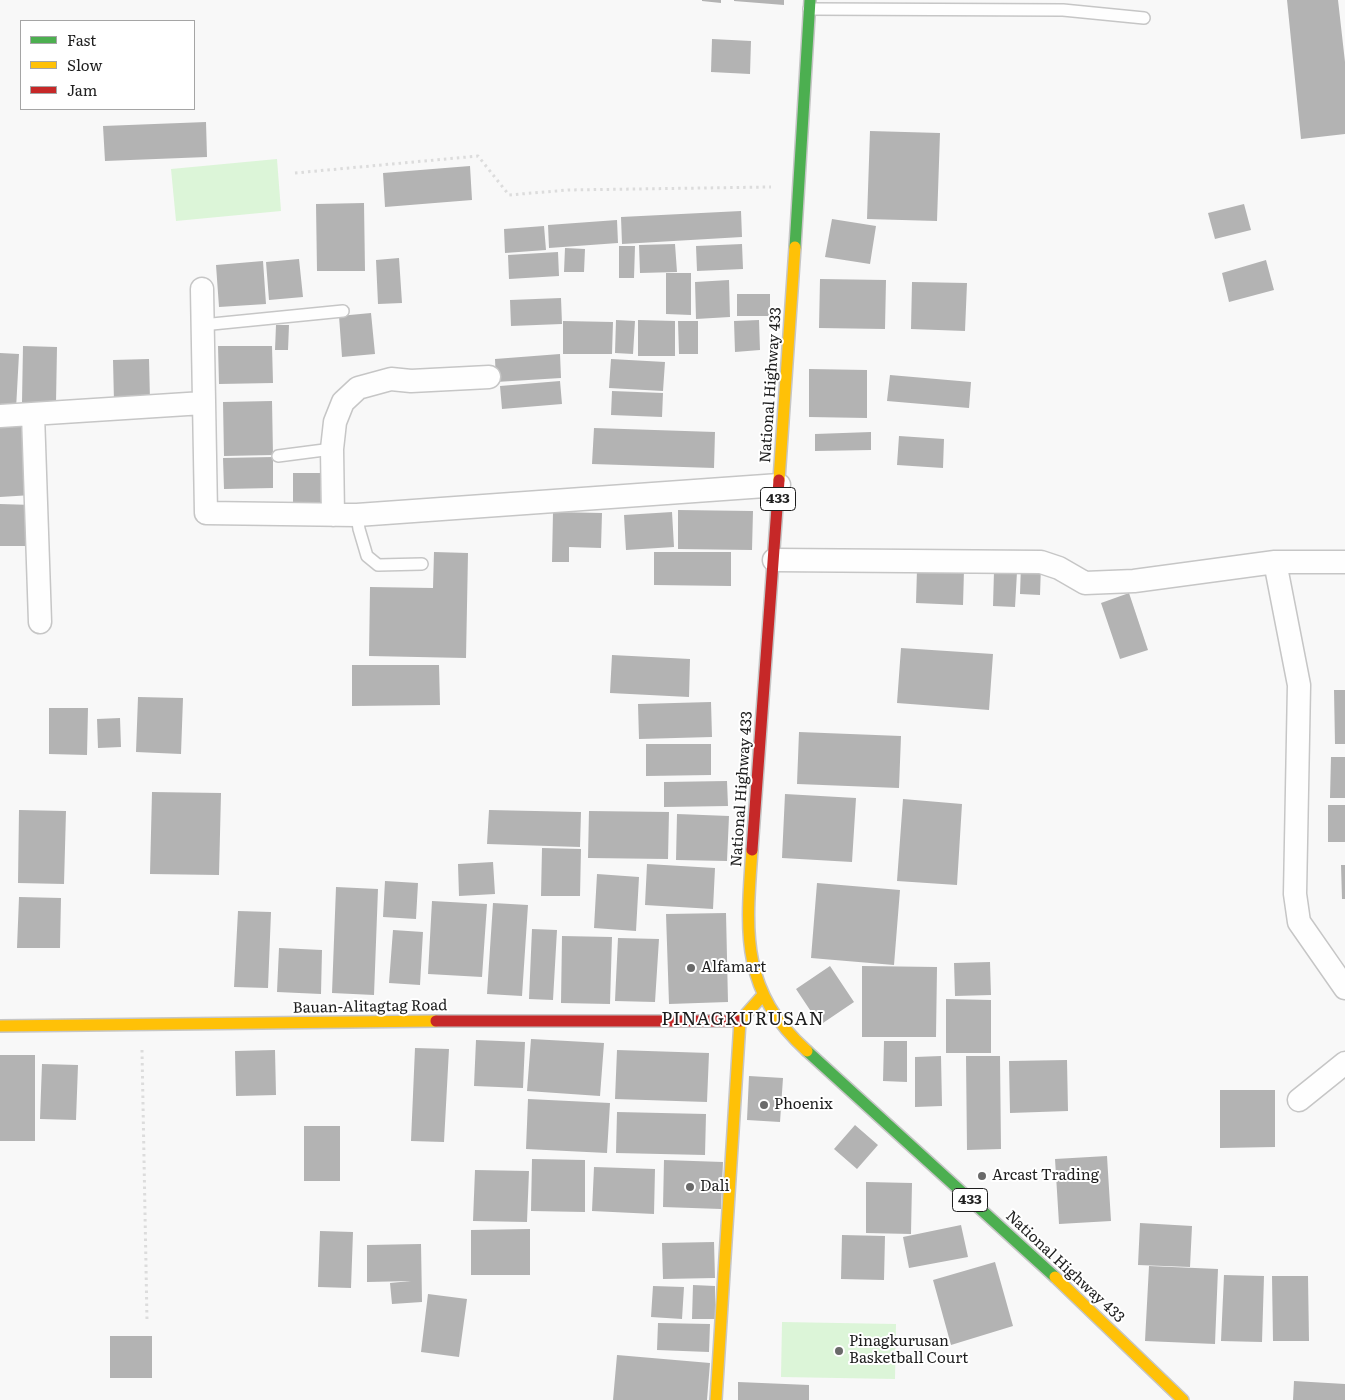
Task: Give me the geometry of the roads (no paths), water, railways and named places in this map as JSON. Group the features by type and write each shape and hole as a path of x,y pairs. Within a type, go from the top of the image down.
{"main road":[{"name":"National Highway 433","path":"810,5 774,560 749,890 749,930 755,976 763,995 794,1039 1066,1287 1183,1400"},
{"path":"716,1400 740,1021 763,995"},
{"name":"Bauan-Alitagtag Road","path":"0,1026 525,1020 740,1021"}],"street":[{"path":"202,289 206,513 357,514 779,485"},
{"path":"334,515 332,449 335,422 343,402 358,388 391,379 411,381 489,377"},
{"path":"0,416 203,403"},
{"path":"32,414 40,622"},
{"path":"774,560 1041,562 1059,568 1086,583 1134,581 1275,562 1345,562"},
{"path":"1275,562 1299,685 1295,894 1299,922 1345,988"},
{"path":"1299,1100 1345,1063"}],"lane":[{"path":"810,5 1062,10 1144,18"},
{"path":"202,325 343,311"},
{"path":"278,456 332,449"},
{"path":"357,514 359,529 367,556 378,565 422,564"}],"place":[{"name":"Alfamart","path":"691,968"},
{"name":"Phoenix","path":"764,1105"},
{"name":"Arcast Trading","path":"982,1176"},
{"name":"Dali","path":"690,1187"},
{"name":"Pinagkurusan Basketball Court","path":"839,1351"}],"district":[{"name":"PINAGKURUSAN","path":"743,1020"}]}
